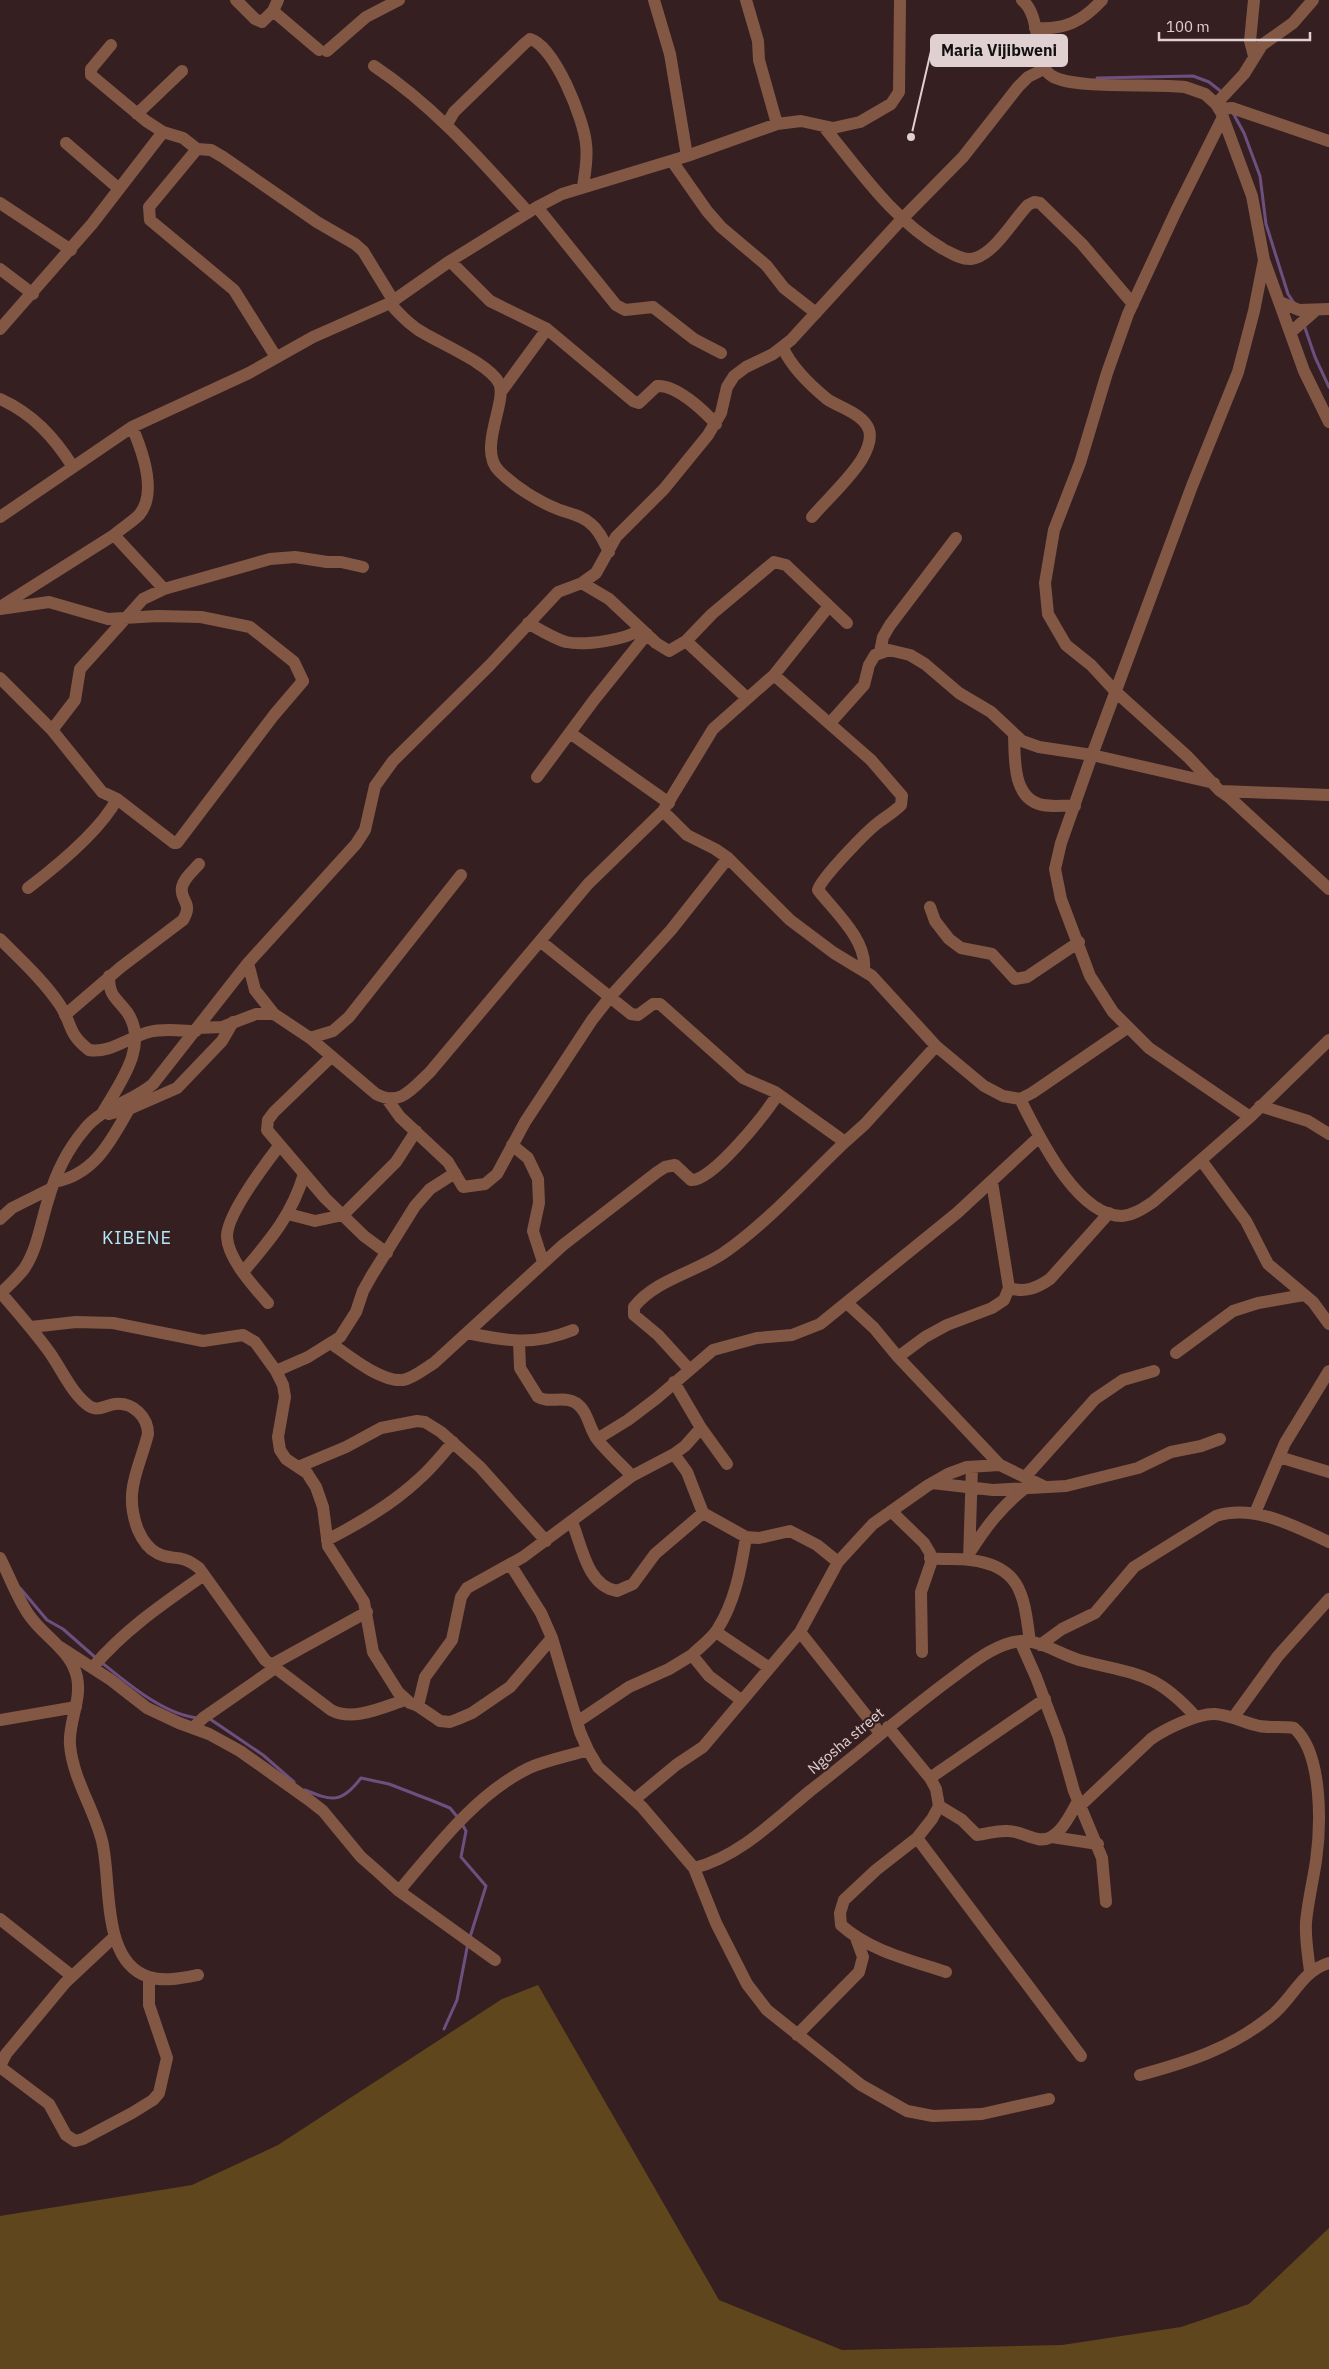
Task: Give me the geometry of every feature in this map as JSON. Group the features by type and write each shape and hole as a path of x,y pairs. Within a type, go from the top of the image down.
{"street":[{"path":"236,0 255,19 262,22 275,5 323,51 366,17 398,0"},
{"path":"654,0 670,54 687,156"},
{"path":"746,0 758,41 759,60 777,124"},
{"path":"0,517 132,427 240,377 276,357 392,302 450,261 532,209 562,194 583,186 672,161 777,124 801,121 824,127 843,126 860,122 885,109 897,97 899,92 900,0"},
{"path":"1022,0 1028,5 1044,69 1054,77 1064,81 1185,87 1200,91 1220,110 1252,196 1264,260 1304,371 1329,422"},
{"path":"1035,28 1058,29 1074,24 1090,14 1102,0"},
{"path":"1254,0 1250,41 1254,56"},
{"path":"1313,0 1293,23 1265,41 1220,110 1133,304 1107,373 1080,463 1054,530 1046,566 1045,583 1048,614 1066,645 1091,665 1116,692 1216,787 1329,889"},
{"path":"447,124 454,112 524,44 530,40 535,41 549,53 555,62 579,116 586,144 583,186"},
{"path":"111,45 90,72 137,114 163,132 182,138 197,149 211,150 223,157 317,222 355,244 362,251 402,318 489,372 498,382 501,392"},
{"path":"374,66 422,102 447,124 532,209 616,305 625,310 653,307 694,339 721,353"},
{"path":"100,1114 137,1095 153,1084 197,1030 248,962 356,844 368,823 375,786 386,769 558,592 582,583 596,573 616,538 664,489 716,424 730,381 734,376 783,348 901,220 964,156 1018,86 1044,69"},
{"path":"137,114 182,70"},
{"path":"1220,110 1232,108 1329,141"},
{"path":"824,127 882,200 901,220 935,244 961,258 971,259 990,249 1028,204 1040,203 1082,244 1133,304"},
{"path":"0,329 71,250 163,132"},
{"path":"66,143 118,188"},
{"path":"197,149 149,207 150,220 234,290 276,357"},
{"path":"672,161 707,211 721,227 766,265 784,288 816,313"},
{"path":"0,203 71,250"},
{"path":"1250,1117 1168,1062 1127,1028 1103,999 1090,976 1079,942 1061,899 1055,869 1061,843 1092,755 1192,486 1238,372 1264,260"},
{"path":"450,261 490,301 547,329 633,401 638,403 643,401 658,386 664,386 694,403 716,424"},
{"path":"0,269 33,294"},
{"path":"1280,302 1299,310 1315,311 1329,309"},
{"path":"1291,332 1315,311"},
{"path":"547,329 501,392 493,432 492,455 495,466 541,501 579,515 591,524 601,536 609,552"},
{"path":"783,348 792,365 814,387 827,399 862,420 870,431 868,444 862,459 812,517"},
{"path":"0,399 18,407 51,435 73,467"},
{"path":"0,608 114,534 140,514 146,498 145,458 132,427"},
{"path":"114,534 164,589"},
{"path":"880,652 883,637 890,625 956,538"},
{"path":"52,730 75,700 80,669 143,599 164,589 270,559 295,557 327,562 341,562 363,567"},
{"path":"582,583 609,599 656,644 669,651 686,641 712,614 774,562 786,565 847,623"},
{"path":"0,608 49,602 108,619 194,617 250,627 294,662 303,681 274,715 177,843 174,843 117,800 102,792 52,730 0,678"},
{"path":"387,1100 396,1099 405,1094 430,1072 588,884 666,807 713,729 774,675 829,606"},
{"path":"528,623 562,640 576,643 624,637 644,631"},
{"path":"537,777 644,631"},
{"path":"686,641 747,698"},
{"path":"830,723 864,684 871,660 880,652 889,650 925,664 959,693 986,708 1014,735 1039,747 1092,755 1216,787 1329,795"},
{"path":"774,675 872,760 902,796 901,805 890,816 878,823 846,855 820,884 818,890 857,939 865,961 864,970"},
{"path":"570,733 666,807 687,835 716,849 728,858 790,920 834,953 864,970 881,984 936,1046 984,1086 1003,1096 1020,1099 1127,1028"},
{"path":"1014,735 1018,781 1022,792 1036,803 1075,806"},
{"path":"28,888 51,870 97,827 117,800"},
{"path":"248,962 255,990 274,1014 310,1038 370,1089 387,1100 448,1162 463,1187 485,1184 496,1174 572,1048 610,996 671,930 728,858"},
{"path":"65,1015 109,976 183,920 187,912 188,903 181,890 183,884 199,864"},
{"path":"310,1038 333,1031 349,1017 461,875"},
{"path":"930,907 935,921 949,939 961,948 992,954 1015,979 1027,977 1079,942"},
{"path":"0,939 51,993 65,1015 75,1038 89,1050 105,1050 135,1037 165,1029 197,1030 222,1027 256,1014 274,1014"},
{"path":"540,941 634,1015 644,1012 656,1002 660,1004 743,1078 778,1094 846,1142"},
{"path":"109,976 109,990 129,1014 135,1037 125,1077 100,1114 73,1145 53,1185 31,1256 24,1269 2,1289 31,1327 75,1392 88,1406 97,1409 123,1404 136,1410 143,1416 148,1426 148,1434 130,1494 135,1521 142,1539 156,1553 165,1556 184,1557 199,1568 254,1647 273,1667 316,1700 340,1715 366,1712 405,1700"},
{"path":"100,1114 118,1113 177,1088 222,1041 233,1022"},
{"path":"1020,1099 1039,1137 1058,1168 1074,1189 1088,1202 1109,1213 1123,1216 1143,1209 1201,1160 1250,1117 1329,1040"},
{"path":"688,1369 658,1335 634,1315 634,1307 640,1300 668,1282 721,1255 741,1241 866,1124 936,1046"},
{"path":"331,1057 268,1120 267,1130 279,1146 342,1215 386,1252"},
{"path":"332,1344 363,1366 390,1378 402,1380 416,1375 467,1333 542,1262 597,1217 665,1167 675,1165 691,1180 701,1179 742,1141 778,1094"},
{"path":"1260,1106 1308,1121 1329,1134"},
{"path":"0,1219 12,1208 53,1185 75,1177 92,1164 115,1134 129,1109"},
{"path":"288,1214 315,1220 342,1215 396,1162 416,1131"},
{"path":"597,1439 628,1420 713,1350 726,1345 808,1330 847,1303 992,1182 1039,1137"},
{"path":"268,1303 243,1272 228,1243 228,1232 244,1196 279,1146"},
{"path":"512,1146 528,1158 538,1178 539,1203 533,1231 542,1262"},
{"path":"1201,1160 1240,1213 1268,1264 1313,1302 1329,1324"},
{"path":"276,1371 332,1344 348,1327 363,1291 421,1198 454,1173"},
{"path":"243,1272 288,1214 299,1192 304,1174"},
{"path":"898,1357 925,1337 947,1325 992,1308 1004,1300 1009,1288 992,1182"},
{"path":"1009,1288 1024,1291 1039,1286 1050,1279 1109,1213"},
{"path":"1176,1353 1233,1311 1258,1303 1304,1295"},
{"path":"847,1303 874,1328 898,1357 1000,1465 1025,1482 1045,1487 1066,1486 1138,1468 1171,1452 1201,1446 1220,1439"},
{"path":"31,1327 90,1322 113,1323 203,1341 247,1336 255,1342 276,1371 283,1386 285,1397 278,1446 286,1459 307,1473 316,1487 323,1507 327,1540 334,1556 364,1602 373,1652 382,1669 405,1700 418,1706 440,1721 450,1722 472,1713 510,1687 552,1638"},
{"path":"467,1333 518,1341 552,1338 573,1330"},
{"path":"518,1341 520,1368 538,1397 575,1402 585,1414 597,1439 632,1476"},
{"path":"970,1556 995,1515 1095,1399 1124,1380 1154,1371"},
{"path":"1255,1513 1279,1457 1301,1414 1329,1371"},
{"path":"674,1382 701,1428 727,1464"},
{"path":"298,1466 346,1447 381,1428 396,1423 425,1422 453,1442 499,1486 546,1541"},
{"path":"418,1706 425,1677 452,1640 464,1592 473,1584 510,1564 546,1541 632,1476 674,1454 701,1428"},
{"path":"327,1540 372,1516 398,1497 420,1479 453,1442"},
{"path":"674,1454 687,1472 703,1513 746,1537 759,1538 790,1531 817,1545 838,1562"},
{"path":"1279,1457 1329,1472"},
{"path":"634,1800 676,1765 703,1747 768,1667 800,1632 838,1562 873,1524 948,1474 972,1466 1000,1465"},
{"path":"970,1556 973,1489 972,1466"},
{"path":"932,1483 973,1489 1025,1482"},
{"path":"891,1511 924,1544 930,1558 929,1574 921,1592 922,1652"},
{"name":"Ngosha street","path":"694,1868 725,1855 752,1837 839,1770 884,1730 986,1654 1030,1643 1095,1613 1134,1567 1207,1520 1228,1512 1255,1513 1276,1519 1329,1542"},
{"path":"572,1522 593,1576 600,1584 617,1591 633,1584 659,1550 703,1513"},
{"path":"577,1722 629,1687 669,1669 692,1655 716,1632 732,1600 741,1567 746,1537"},
{"path":"930,1558 970,1556 1010,1575 1019,1587 1024,1601 1030,1643 1045,1699 1079,1804 1098,1844 1105,1869 1106,1902"},
{"path":"0,1558 28,1613 72,1662 77,1677 76,1707 70,1737 71,1753 76,1773 102,1841 114,1937 120,1952 129,1965 148,1977 176,1979 198,1975"},
{"path":"510,1564 541,1613 552,1638 577,1722 588,1750 598,1767 634,1800 694,1868 716,1923 747,1984 767,2010 860,2085 907,2111 933,2116 982,2114 1050,2099"},
{"path":"93,1668 136,1625 204,1575"},
{"path":"1232,1718 1272,1663 1329,1598"},
{"path":"193,1728 202,1718 273,1667 367,1612"},
{"path":"716,1632 768,1667"},
{"path":"800,1632 884,1730 930,1778 936,1789 939,1806 932,1819 916,1838 876,1870 844,1900 840,1913 841,1925 856,1938 893,1954 946,1972"},
{"path":"1030,1643 1080,1661 1149,1678 1166,1688 1195,1716"},
{"path":"60,1647 93,1668 147,1708 209,1734 240,1751 309,1800 323,1812 361,1857 399,1891 495,1960"},
{"path":"692,1655 709,1676 741,1700"},
{"path":"930,1778 1045,1699"},
{"path":"0,1720 76,1707"},
{"path":"1052,1837 1079,1804 1151,1739 1164,1730 1188,1722 1195,1716 1215,1714 1262,1726 1294,1728 1305,1740 1313,1764 1318,1825 1316,1859 1306,1921 1310,1971"},
{"path":"399,1891 430,1853 488,1797 530,1768 588,1750"},
{"path":"939,1806 962,1820 977,1835 1008,1830 1041,1839 1052,1837 1098,1844"},
{"path":"916,1838 1081,2056"},
{"path":"0,1919 72,1976"},
{"path":"114,1937 72,1976 6,2054 0,2065 49,2104 66,2135 74,2141 92,2134 153,2100 162,2084 167,2058 149,2005 148,1977"},
{"path":"797,2035 859,1972 863,1957 856,1938"},
{"path":"1140,2075 1203,2057 1248,2034 1274,2014 1310,1971 1329,1963"}],"shaded area":[{"path":"538,1985 719,2300 842,2350 1062,2345 1181,2327 1249,2304 1329,2228 1329,2369 0,2369 0,2216 192,2185 278,2145 502,1999"}],"waterway":[{"path":"1097,78 1193,76 1209,82 1223,93"},
{"path":"1233,113 1244,133 1260,176 1266,224 1288,294 1294,303"},
{"path":"1304,325 1315,357 1329,387"},
{"path":"20,1588 47,1620 63,1629 96,1658"},
{"path":"101,1662 146,1697 172,1711 198,1718"},
{"path":"210,1719 263,1755 294,1782"},
{"path":"305,1790 329,1798 336,1798 348,1792 361,1778 389,1784 450,1808 459,1819"},
{"path":"462,1824 466,1831 461,1857 486,1886 470,1937"},
{"path":"444,2029 457,2000 468,1943"}],"place":[{"name":"Maria Vijibweni","path":"911,137"}],"district":[{"name":"KIBENE","path":"137,1238"}]}
